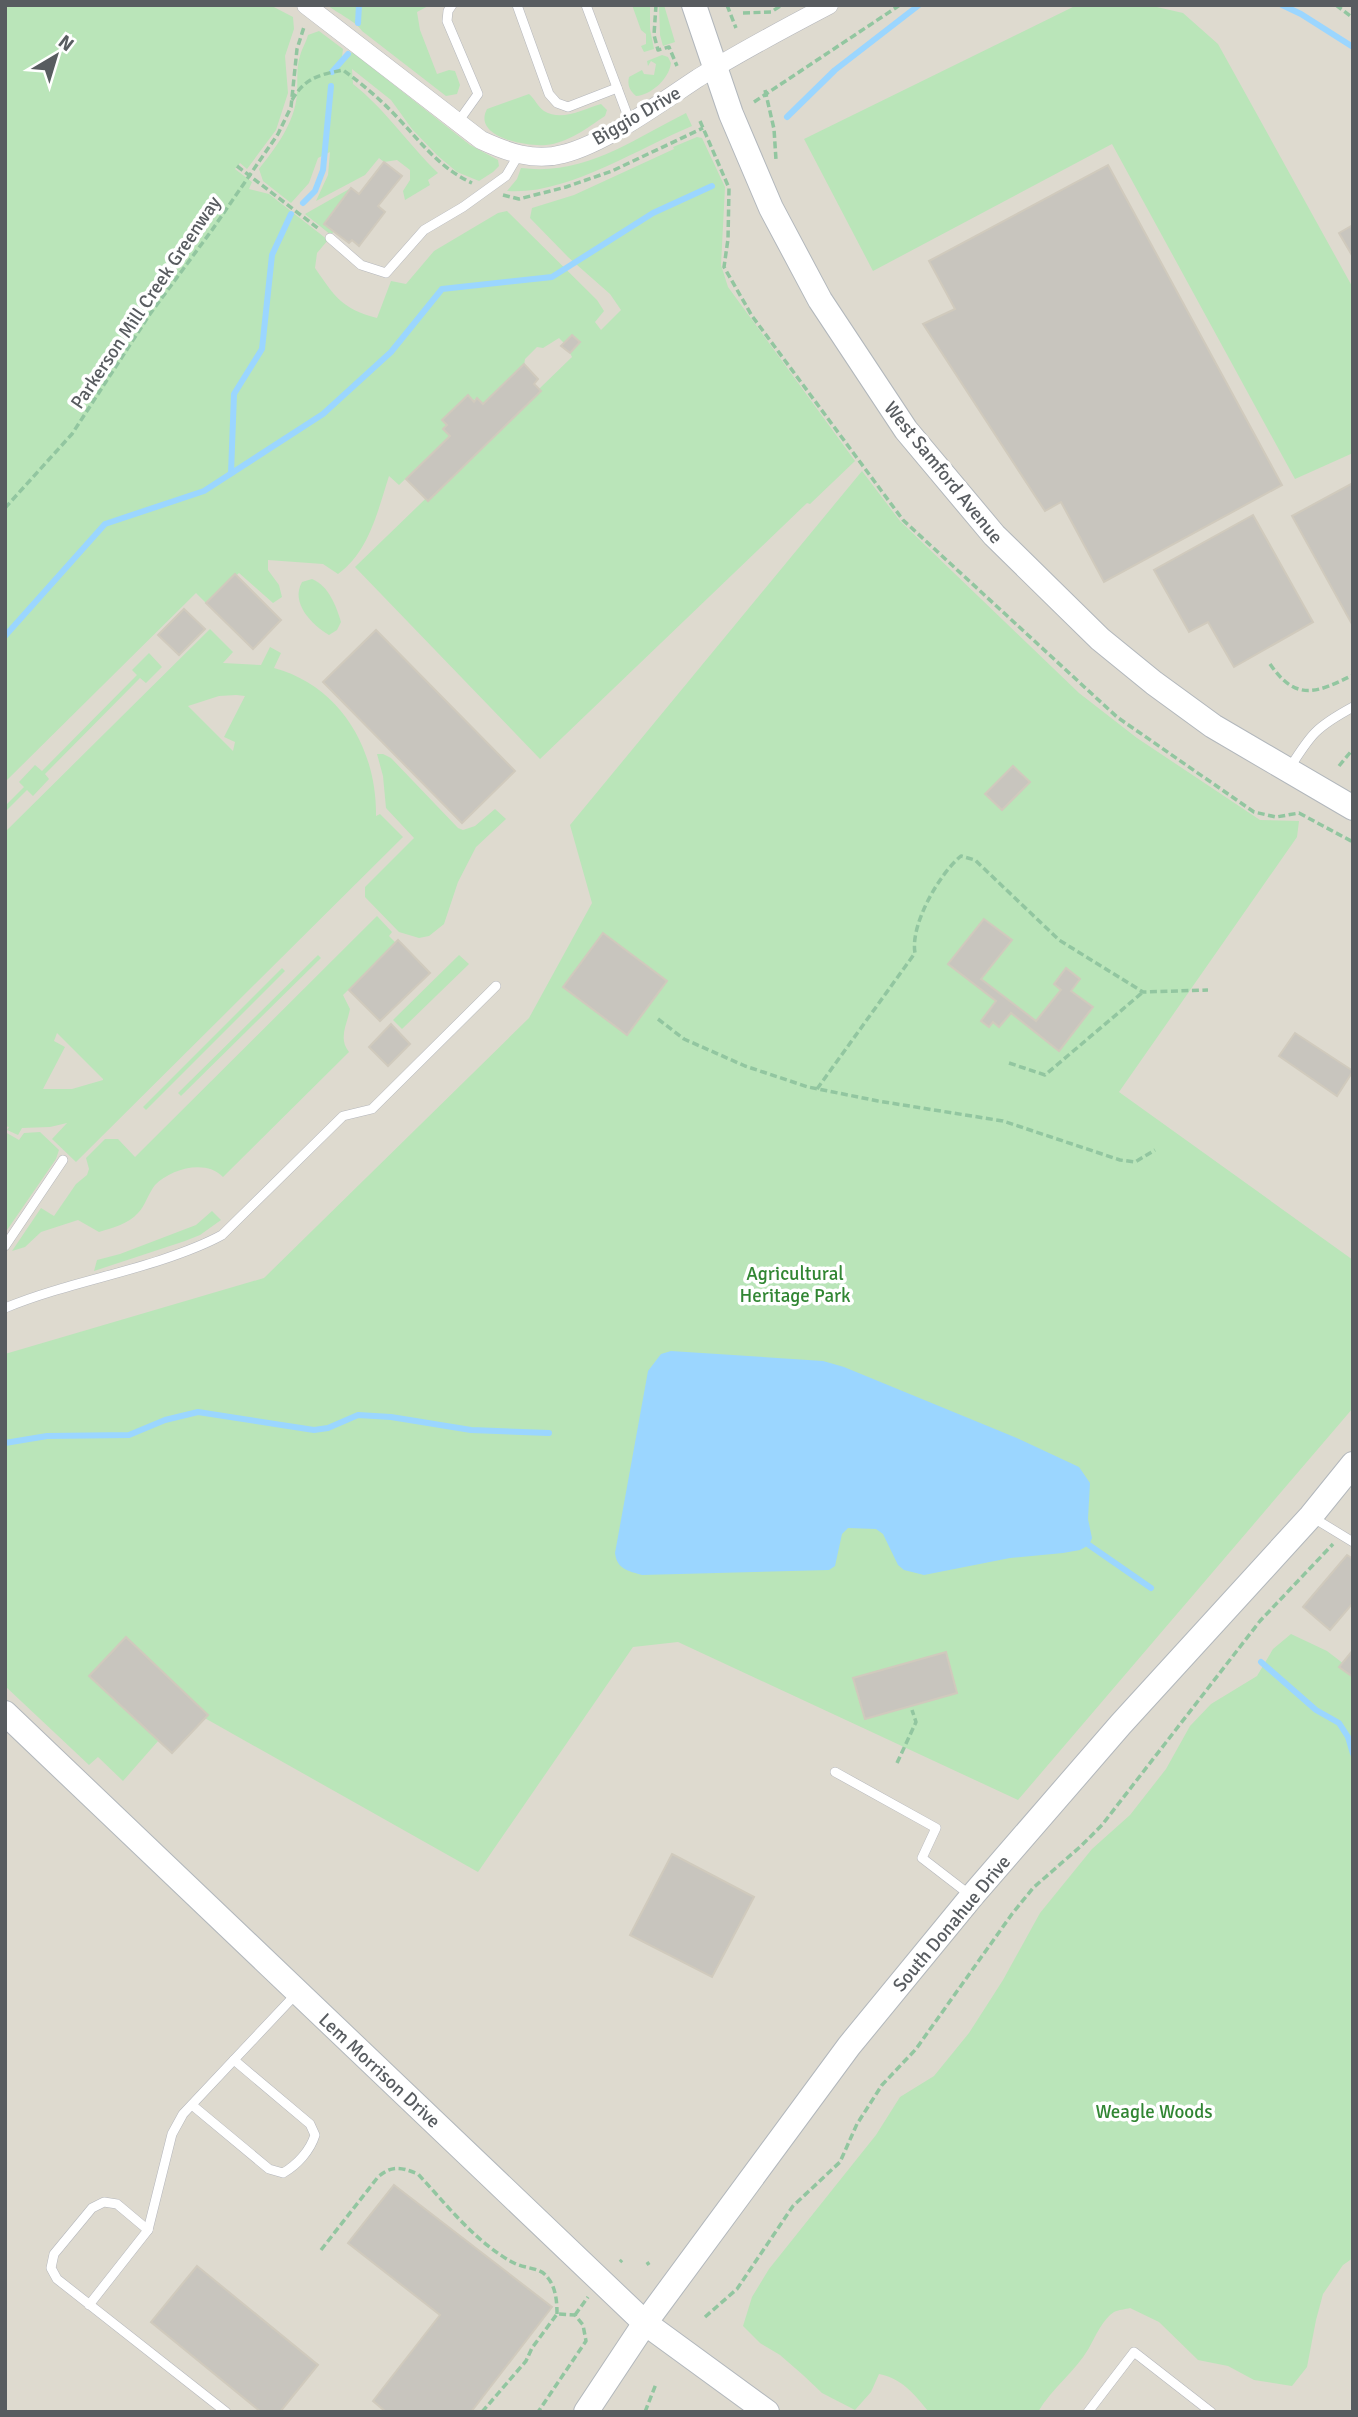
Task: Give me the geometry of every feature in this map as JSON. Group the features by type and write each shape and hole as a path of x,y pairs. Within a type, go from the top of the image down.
{"street":[{"name":"West Samford Avenue","path":"694,5 714,68 771,208 820,300 906,430 994,535 1100,639 1213,726 1353,808"},
{"name":"Biggio Drive","path":"308,7 481,140 505,151 528,156 563,154 610,134 714,68 829,5"},
{"name":"South Donahue Drive","path":"586,2412 645,2323 849,2046 972,1896 1121,1724 1311,1516 1353,1464"},
{"name":"Lem Morrison Drive","path":"5,1713 645,2323 767,2412"}],"lane":[{"path":"452,5 447,21 478,94 458,122"},
{"path":"517,5 549,94 557,103 568,107 617,88"},
{"path":"586,5 630,122"},
{"path":"330,238 361,265 386,273 424,230 463,207 506,176 519,154"},
{"path":"1288,771 1310,736 1325,722 1353,706"},
{"path":"5,1308 42,1293 191,1250 222,1235 342,1116 372,1109 496,986"},
{"path":"5,1246 63,1160"},
{"path":"1311,1516 1353,1542"},
{"path":"835,1772 936,1828 922,1858 972,1896"},
{"path":"89,2305 148,2230 172,2134 192,2105 297,1993"},
{"path":"192,2105 269,2169 283,2174 292,2168 312,2144 315,2135 310,2124 234,2060"},
{"path":"148,2230 117,2204 104,2202 92,2208 54,2254 51,2268 57,2279 226,2412"},
{"path":"1088,2412 1135,2352 1211,2412"}],"path":[{"path":"656,5 654,35 658,50 669,47 677,66"},
{"path":"727,5 736,28"},
{"path":"743,13 771,12 782,5"},
{"path":"754,102 900,5"},
{"path":"1336,5 1353,18"},
{"name":"Parkerson Mill Creek Greenway","path":"291,101 297,49 308,7"},
{"name":"Parkerson Mill Creek Greenway","path":"5,508 72,435 150,314 278,134 291,101 301,86 320,75 343,70 396,116 423,148 451,173 472,183"},
{"path":"503,195 519,199 612,171 701,125"},
{"path":"237,166 330,238"},
{"path":"1270,664 1281,681 1296,691 1316,691 1353,675"},
{"path":"1339,766 1353,749"},
{"path":"817,1089 915,953 913,940 937,883 948,866 961,856 975,860 1059,940 1143,992 1208,990"},
{"path":"1009,1063 1045,1074 1143,992"},
{"path":"658,1019 684,1039 744,1066 817,1089 1003,1121 1120,1160 1135,1162 1155,1150"},
{"path":"705,2317 737,2288 793,2206 840,2162 857,2124 882,2085 916,2049 1033,1888 1102,1825 1260,1621 1337,1540"},
{"path":"897,1763 916,1722 912,1710"},
{"path":"321,2250 378,2177 387,2169 396,2167 418,2174 497,2253 516,2264 548,2276 556,2300 557,2314 532,2348 526,2361 482,2412"},
{"path":"575,2315 591,2292"},
{"path":"538,2412 586,2340 583,2325 575,2315 557,2314"},
{"path":"645,2412 656,2384"}],"shaded area":[{"path":"5,5 1353,5 1353,2412 5,2412"}],"green space":[{"path":"5,5 270,5 293,17 294,29 285,56 288,93 276,130 247,169 240,163 235,169 252,182 249,189 269,194 328,240 317,253 315,268 328,287 347,306 377,318 391,281 406,284 434,251 498,213 507,211 597,300 604,311 595,322 601,330 621,310 610,294 568,257 530,218 532,208 574,195 674,149 673,147 697,137 702,138 725,187 721,265 728,287 855,461 810,504 807,503 540,759 355,567 572,357 570,353 580,343 572,335 564,343 559,338 543,348 537,347 525,359 524,365 483,404 477,398 443,420 447,425 443,429 450,436 399,485 389,476 365,542 349,565 338,574 323,564 268,560 268,570 279,585 282,597 273,603 239,573 206,603 196,593 5,782"},
{"path":"327,5 430,5 417,12 420,30 437,74 455,71 460,85 457,94 446,96 356,24"},
{"path":"632,5 650,5 650,29 654,49 644,52 641,46 646,44 646,34 641,30"},
{"path":"659,5 664,5 675,42 663,46 660,35"},
{"path":"1077,5 1148,5 1183,13 1218,44 1353,288 1353,453 1295,479 1112,144 873,271 804,139"},
{"path":"319,31 343,49 342,57 348,58 352,52 470,145 498,160 499,166 479,181 457,172 412,129 391,100 352,69 353,84 376,105 438,173 428,180 430,185 405,200 403,191 410,180 410,170 397,160 384,162 379,158 365,175 316,201 328,175 330,152 318,158 309,183 291,203 263,181 259,169 278,144 292,116 301,53 308,35"},
{"path":"662,55 668,57 671,63 667,75 653,89 636,96 628,83 629,77 642,70 644,74 654,75 656,64 651,61 648,66 647,61"},
{"path":"529,94 542,109 551,114 573,114 601,104 607,110 605,116 577,134 554,144 515,142 487,127 484,119 487,109"},
{"path":"686,113 692,126 601,169 553,186 529,191 507,191 517,179 521,168 566,167 587,161 607,154"},
{"path":"351,188 324,223 334,231 331,235 305,214"},
{"name":"Agricultural Heritage Park","path":"862,471 900,521 1079,693 1137,738 1260,820 1299,821 1297,837 1119,1092 1353,1260 1353,1408 1018,1800 678,1642 633,1647 478,1872 187,1708 123,1781 98,1757 89,1765 5,1686 5,1354 264,1278 529,1018 592,903 570,825"},
{"path":"312,579 327,591 341,622 337,630 329,635 310,619 301,605 299,590 302,582"},
{"path":"210,629 233,652 223,663 261,665 270,647 281,653 274,668 298,677 318,689 336,705 362,745 375,791 376,816 380,814 403,837 76,1162 52,1139 67,1123 22,1128 18,1135 7,1130 9,1127 5,1126 5,832","holes":["219,696 245,696 224,737 235,742 233,751 188,706","57,1033 103,1079 103,1080 72,1089 43,1089 65,1047 54,1041"]},
{"path":"149,653 162,667 146,683 140,678 45,774 49,779 33,796 27,790 5,812 5,806 24,787 19,782 35,765 42,771 137,675 132,670"},
{"path":"377,754 391,758 458,828 463,830 475,826 495,809 506,819 476,847 458,882 444,924 429,936 419,938 399,932 365,897 365,887 414,838 386,808 383,776"},
{"path":"377,916 392,932 389,936 396,943 343,995 350,1009 344,1036 349,1052 223,1177 208,1168 179,1170 155,1185 140,1210 125,1223 99,1232 78,1220 41,1232 25,1247 12,1251 41,1208 54,1216 76,1184 87,1175 89,1169 86,1158 105,1139 118,1139 135,1157"},
{"path":"318,955 321,958 181,1096 178,1093"},
{"path":"459,955 469,964 402,1029 393,1020"},
{"path":"282,968 285,971 146,1110 143,1107"},
{"path":"5,1132 19,1140 24,1133 40,1132 59,1150 56,1159 5,1233"},
{"path":"212,1211 221,1220 200,1235 94,1271 97,1260 196,1225"},
{"name":"Weagle Woods","path":"1291,1634 1327,1651 1353,1671 1353,2258 1343,2265 1323,2294 1307,2367 1292,2386 1254,2380 1228,2366 1198,2360 1159,2322 1130,2308 1114,2312 1106,2319 1083,2357 1038,2412 929,2412 901,2383 879,2374 871,2392 855,2410 822,2393 743,2326 752,2297 769,2269 876,2135 900,2097 934,2076 969,2033 1003,1980 1040,1913 1092,1849 1130,1815 1166,1769 1190,1726 1211,1704 1257,1676 1273,1649"}],"water":[{"path":"671,1351 823,1361 844,1367 1019,1439 1079,1467 1090,1483 1088,1519 1092,1538 1089,1545 1080,1550 1010,1558 924,1575 904,1570 898,1565 883,1534 876,1529 848,1528 842,1534 835,1566 829,1570 642,1575 628,1570 618,1563 615,1553 648,1371 661,1354"}],"building":[{"path":"384,162 402,176 378,206 385,212 359,246 352,240 349,243 324,224 351,188 359,194"},
{"path":"1108,165 1282,485 1104,582 1061,502 1045,511 923,324 955,309 929,261"},
{"path":"1353,225 1353,257 1339,233"},
{"path":"572,335 580,342 570,353 561,346"},
{"path":"524,364 538,379 534,384 541,391 428,501 406,479 450,436 443,429 447,425 442,420 468,395 474,402 477,398 483,404"},
{"path":"1353,483 1353,626 1292,516"},
{"path":"1253,515 1313,622 1234,667 1208,622 1189,632 1154,570"},
{"path":"235,574 281,620 253,649 206,603"},
{"path":"184,609 205,629 179,655 158,635"},
{"path":"376,630 515,771 462,823 323,682"},
{"path":"1013,766 1030,782 1002,810 985,794"},
{"path":"984,919 1012,940 981,979 1036,1021 1061,990 1054,984 1066,968 1080,979 1071,991 1093,1007 1059,1051 1011,1013 999,1027 993,1022 989,1027 981,1021 996,1001 948,964"},
{"path":"603,933 667,981 627,1035 563,987"},
{"path":"398,940 430,973 380,1021 349,990"},
{"path":"391,1024 410,1044 388,1066 369,1047"},
{"path":"1295,1033 1353,1071 1337,1096 1279,1056"},
{"path":"1347,1555 1353,1559 1353,1603 1330,1630 1303,1607"},
{"path":"126,1637 208,1715 172,1753 89,1676"},
{"path":"1353,1650 1353,1677 1339,1667"},
{"path":"946,1652 957,1693 865,1719 853,1678"},
{"path":"672,1854 754,1897 712,1977 630,1935"},
{"path":"394,2185 552,2307 471,2412 386,2412 373,2401 440,2315 348,2243"},
{"path":"197,2266 318,2365 280,2412 261,2412 151,2322"}],"waterway":[{"path":"358,23 359,5"},
{"path":"787,117 835,70 919,5"},
{"path":"1282,5 1353,47"},
{"path":"332,72 348,54"},
{"path":"303,203 315,191 323,170 331,86"},
{"path":"5,636 105,524 204,491 323,414 391,352 442,289 552,277 653,213 712,186"},
{"path":"231,473 234,394 262,349 272,255 291,214"},
{"path":"5,1443 47,1436 129,1435 165,1420 198,1412 314,1430 328,1428 358,1415 391,1417 471,1430 549,1433"},
{"path":"1089,1545 1151,1588"},
{"path":"1261,1662 1316,1710 1339,1723 1348,1737 1353,1754"}]}
